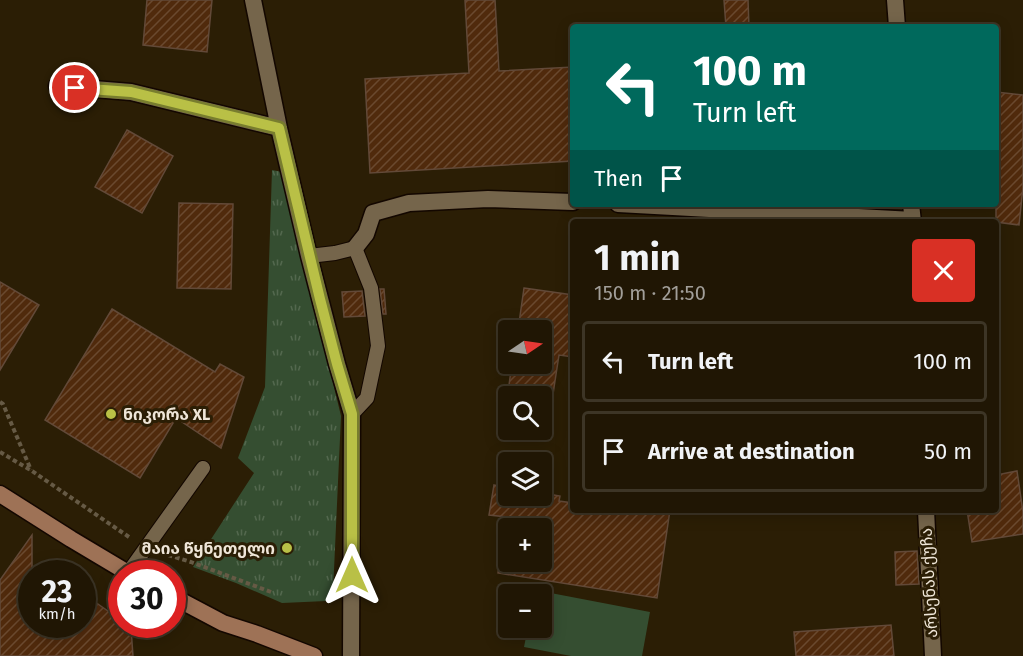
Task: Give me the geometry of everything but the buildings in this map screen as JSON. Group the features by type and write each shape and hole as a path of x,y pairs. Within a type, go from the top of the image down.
{"main road":[{"path":"0,494 108,561"},
{"path":"186,603 223,623 311,655"}],"street":[{"path":"253,0 279,128 309,256 352,414 351,656"},
{"path":"895,0 897,24"},
{"path":"57,86 131,92 279,128"},
{"path":"355,248 366,234 373,213 409,203 488,199 570,202"},
{"path":"698,207 912,215"},
{"name":"არსენას ქუჩა","path":"926,513 933,656"}],"lane":[{"path":"309,256 355,248 371,288 378,346 367,398 352,414"},
{"path":"137,560 202,468"}],"path":[{"path":"0,402 3,404 32,471"}],"green space":[{"path":"272,170 282,172 341,416 333,592 326,601 282,603 193,567 254,473 238,458 265,387"},
{"path":"552,593 650,612 642,656 571,656 524,647 526,638 552,638"}],"place":[{"name":"ნიკორა XL","path":"111,414"},
{"name":"მაია წყნეთელი","path":"287,548"}],"route":[{"path":"75,88 131,92 279,128 309,256 352,414 352,575"}]}
